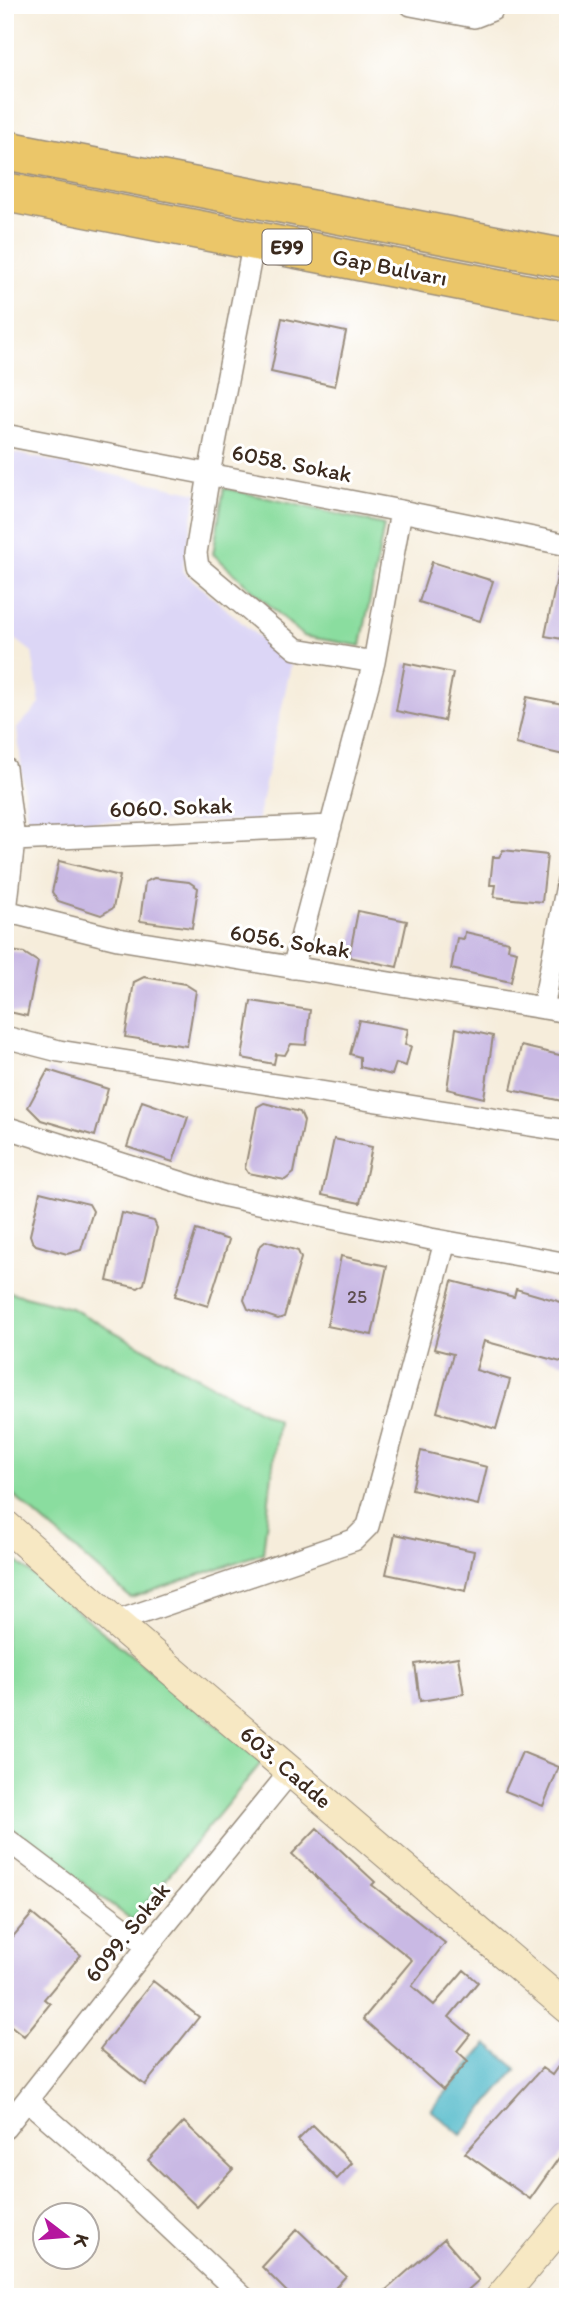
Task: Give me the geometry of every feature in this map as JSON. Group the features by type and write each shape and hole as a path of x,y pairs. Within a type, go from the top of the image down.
{"highway":[{"name":"Gap Bulvarı","path":"5,150 568,260"},
{"name":"Gap Bulvarı","path":"5,192 568,302"}],"street":[{"path":"411,5 474,17 492,10 492,5"},
{"path":"254,240 209,474 196,553 198,567 296,649 374,662"},
{"name":"6058. Sokak","path":"5,435 401,510 568,545"},
{"path":"293,968 374,662 401,510"},
{"path":"5,768 14,840 6,911"},
{"name":"6060. Sokak","path":"14,840 331,826"},
{"path":"543,1008 568,880"},
{"name":"6056. Sokak","path":"6,911 118,939 568,1012"},
{"path":"5,1037 59,1051 568,1131"},
{"path":"5,1126 221,1195 568,1264"},
{"path":"115,1622 355,1540 368,1526 445,1241"},
{"name":"603. Cadde","path":"5,1525 568,2008"},
{"name":"6099. Sokak","path":"5,2128 148,1946 292,1771"},
{"path":"5,1838 148,1946"},
{"path":"27,2100 120,2181 243,2297"},
{"path":"501,2297 568,2217"}],"shaded area":[{"path":"5,451 197,493 182,571 291,665 257,821 42,822 27,817 17,728 40,704 32,652 5,631"}],"green space":[{"path":"224,488 384,525 361,646 303,636 213,554"},
{"path":"5,1291 71,1308 278,1421 263,1553 131,1598 5,1488"},
{"path":"5,1552 262,1762 132,1920 5,1824"}],"water":[{"path":"487,2044 517,2069 461,2135 431,2110"}],"building":[{"path":"282,318 346,332 335,386 271,372"},
{"path":"561,557 568,558 568,640 545,636"},
{"path":"432,562 493,581 480,621 419,602"},
{"path":"405,663 453,673 444,721 396,711"},
{"path":"527,697 568,705 568,756 516,744"},
{"path":"503,850 547,855 542,902 494,897 496,885 490,885 493,857 499,857"},
{"path":"59,861 120,876 113,908 101,915 58,901 52,892"},
{"path":"154,878 189,882 198,888 192,928 140,921 145,882"},
{"path":"358,911 407,921 397,967 349,957"},
{"path":"465,932 509,942 508,949 517,951 511,982 451,969 457,938 464,939"},
{"path":"5,950 24,953 38,962 27,1016 5,1011"},
{"path":"144,977 185,984 196,991 187,1046 125,1037 134,982"},
{"path":"251,1001 310,1010 306,1045 291,1044 285,1055 276,1054 274,1064 242,1058"},
{"path":"359,1020 408,1029 405,1045 411,1046 406,1066 396,1063 392,1075 360,1067 360,1057 350,1054"},
{"path":"456,1028 493,1036 484,1098 447,1089"},
{"path":"521,1046 568,1057 568,1078 562,1101 511,1090"},
{"path":"48,1070 108,1089 95,1136 41,1120 28,1107"},
{"path":"142,1101 188,1117 173,1162 127,1147"},
{"path":"264,1103 300,1112 304,1121 294,1173 285,1180 248,1173 245,1168 257,1107"},
{"path":"334,1139 372,1147 360,1203 322,1195"},
{"path":"40,1192 89,1204 93,1211 81,1250 67,1254 36,1245 32,1241 30,1235"},
{"path":"122,1213 154,1221 157,1228 144,1284 138,1288 107,1281"},
{"path":"196,1230 229,1240 208,1306 175,1296"},
{"path":"266,1241 298,1251 301,1258 284,1317 278,1319 248,1309 244,1300 259,1247"},
{"path":"341,1256 387,1266 372,1335 327,1326"},
{"path":"452,1281 514,1297 516,1289 568,1304 568,1364 484,1341 476,1370 510,1380 496,1429 437,1412 453,1354 434,1349"},
{"path":"421,1451 487,1467 478,1505 412,1489"},
{"path":"395,1534 474,1551 466,1591 386,1574"},
{"path":"458,1657 464,1694 420,1701 415,1664"},
{"path":"522,1752 559,1767 543,1806 505,1791"},
{"path":"317,1828 375,1882 372,1885 445,1943 412,1986 434,2005 464,1970 478,1982 449,2017 470,2035 457,2051 468,2061 443,2090 363,2019 412,1960 362,1920 292,1854"},
{"path":"32,1914 81,1955 44,1999 50,2004 24,2036 5,2021 5,1946"},
{"path":"153,1981 199,2017 145,2085 100,2049"},
{"path":"568,2052 568,2145 530,2199 465,2153 542,2068 552,2075"},
{"path":"184,2122 233,2169 197,2207 148,2160"},
{"path":"313,2125 352,2163 337,2179 298,2140"},
{"path":"297,2229 346,2276 327,2297 292,2297 262,2267"},
{"path":"444,2239 479,2280 460,2297 378,2297"}]}
